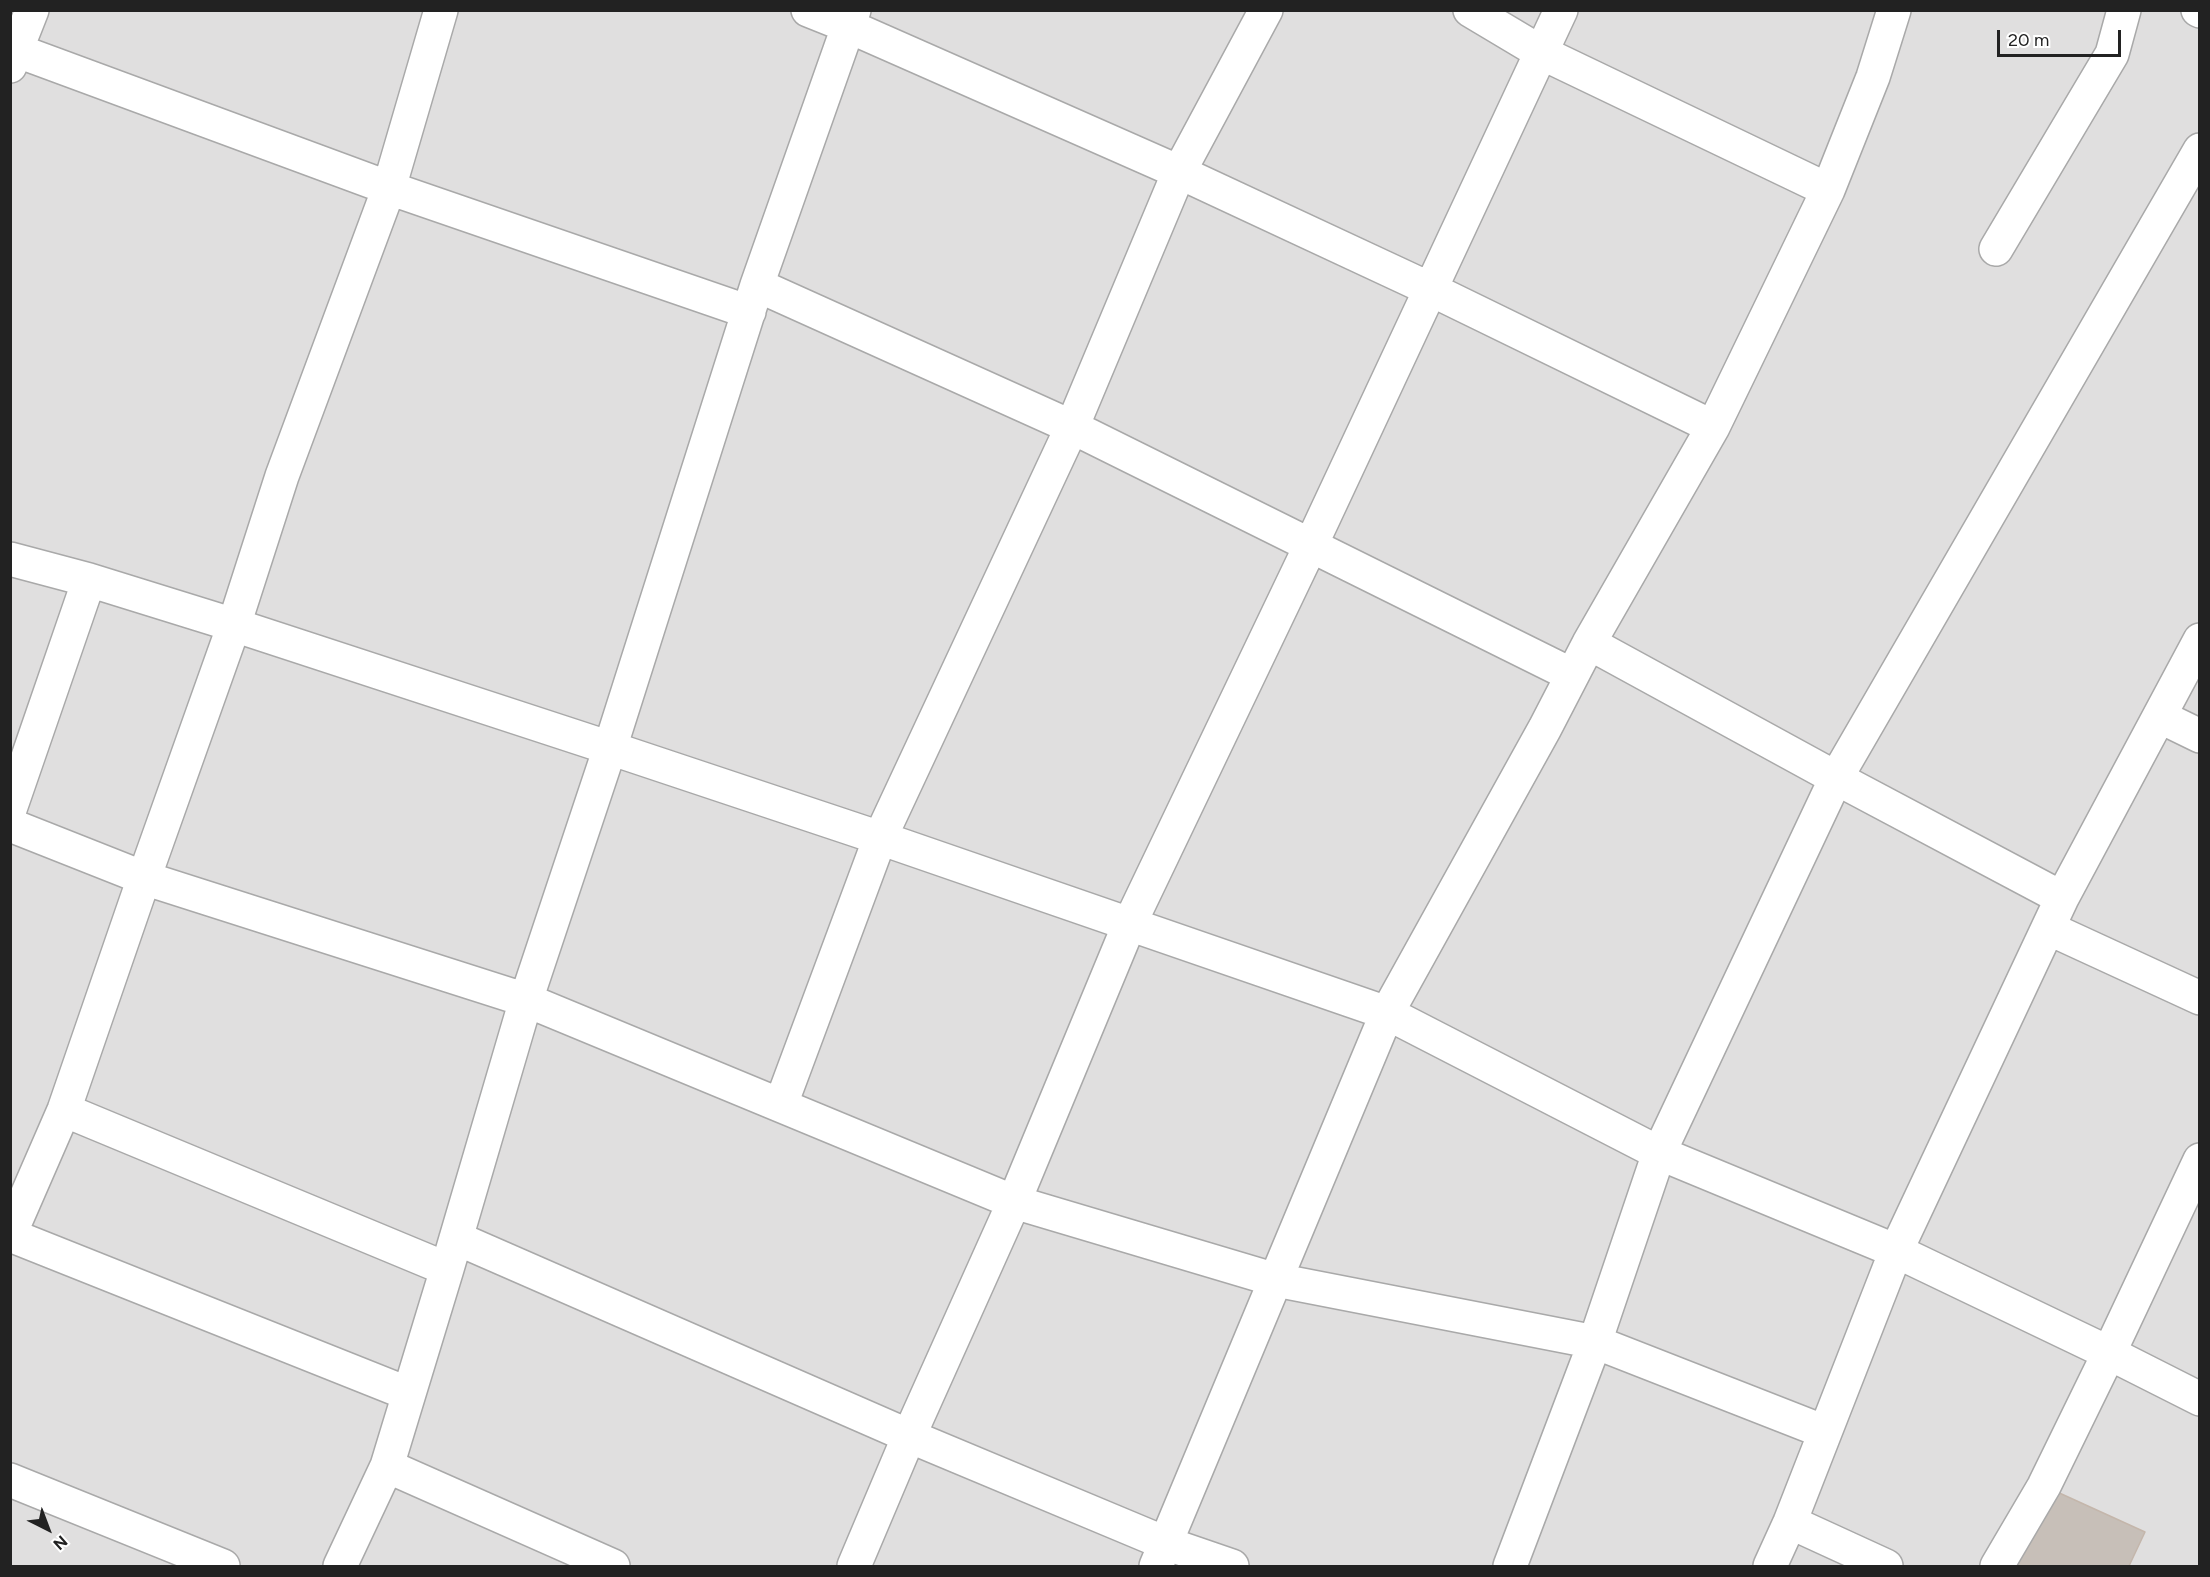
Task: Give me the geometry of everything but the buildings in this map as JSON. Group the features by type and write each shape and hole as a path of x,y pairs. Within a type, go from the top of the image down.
{"street":[{"path":"32,10 13,55 389,188 753,298 1072,427 1572,675"},
{"path":"409,1394 10,1234 64,1110 234,626 282,476 389,188 441,10"},
{"path":"808,10 851,18 1430,289 1713,427"},
{"path":"781,1104 880,838 1072,427 1179,172 1266,10"},
{"path":"1470,10 1542,53 1828,190"},
{"path":"854,1566 909,1436 1014,1202 1129,925 1310,547 1561,10"},
{"path":"1161,1555 1387,1013 1589,643 1713,427 1828,190 1873,77 1894,10"},
{"path":"1996,249 2112,54 2124,10"},
{"path":"340,1566 387,1466 526,1000 610,748 753,298 851,18"},
{"path":"1510,1566 1595,1341 1659,1153 1836,778 2199,150"},
{"path":"10,559 88,580 610,748 880,838 1387,1013 1659,1153 1896,1251 2109,1353 2199,1399"},
{"path":"10,808 88,580"},
{"path":"1770,1566 1790,1522 1896,1251 2062,898 2199,640"},
{"path":"1589,643 2062,898"},
{"path":"2160,717 2199,736"},
{"path":"10,825 144,878 526,1000 1014,1202 1275,1280 1595,1341 1825,1432"},
{"path":"2048,928 2199,998"},
{"path":"64,1110 447,1269"},
{"path":"1997,1566 2044,1486 2199,1160"},
{"path":"456,1238 909,1436 1161,1555 1232,1566"},
{"path":"387,1466 613,1566"},
{"path":"10,1480 223,1566"},
{"path":"1790,1522 1886,1566"}],"shaded area":[{"path":"11,11 2199,11 2199,1566 11,1566"}]}
